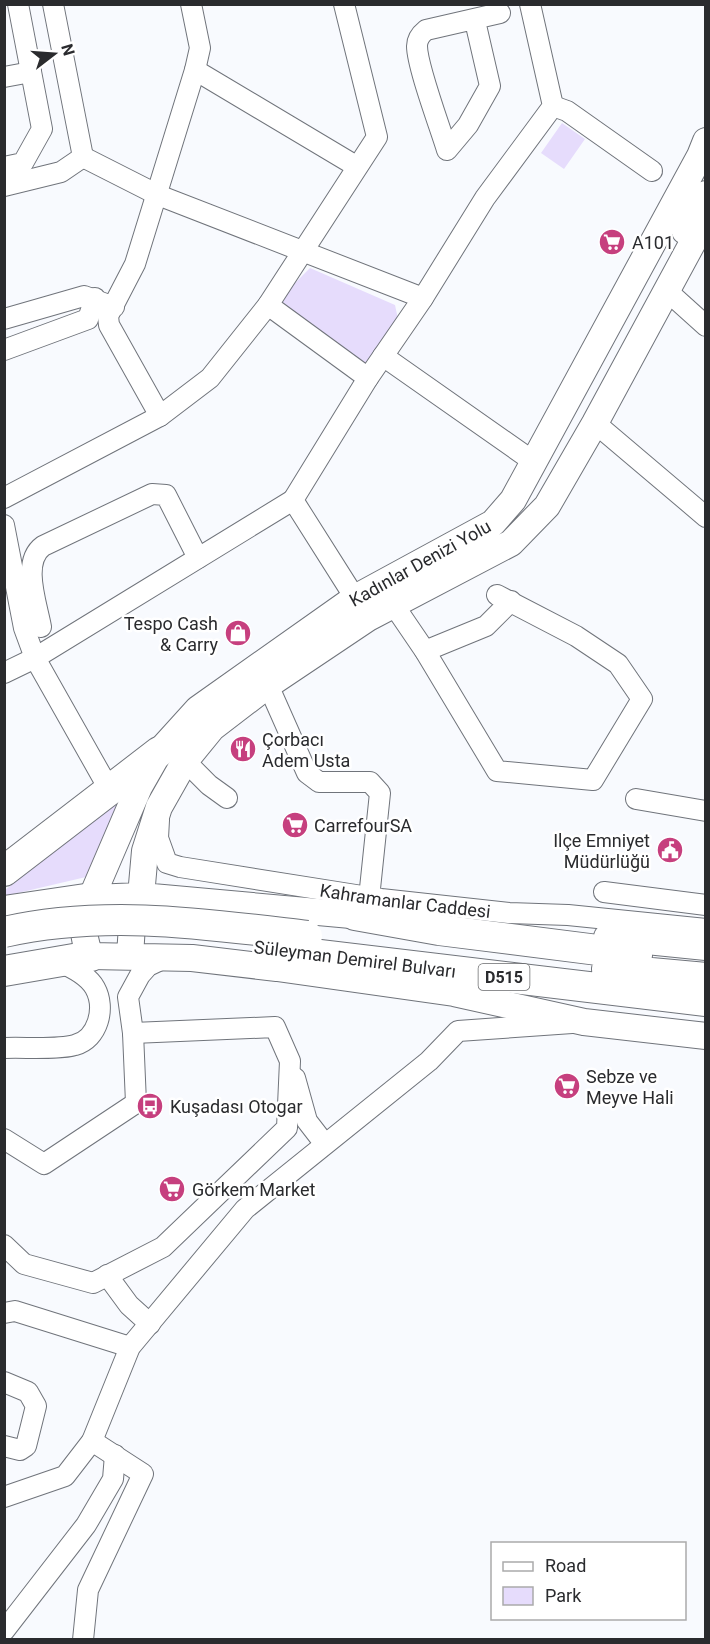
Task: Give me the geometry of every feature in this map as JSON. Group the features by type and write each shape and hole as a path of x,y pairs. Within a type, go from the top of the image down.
{"highway":[{"path":"4,871 109,789 172,756"},
{"path":"4,911 92,898"},
{"path":"362,907 440,930 705,963"},
{"path":"4,916 16,924 23,943 21,954 6,964"},
{"name":"Süleyman Demirel Bulvarı","path":"4,932 34,926 120,918 191,922 705,978"},
{"name":"Süleyman Demirel Bulvarı","path":"6,964 64,940 123,936 188,939 302,933 705,1001"},
{"path":"6,964 93,956"},
{"path":"454,993 567,1001 705,1018"}],"main road":[{"name":"Kadınlar Denizi Yolu","path":"128,956 132,925 141,896 149,840 172,756 198,709 493,523 513,500 700,156 705,141"},
{"path":"493,523 519,503 559,438 649,272 705,175"},
{"path":"511,543 551,478 705,194"},
{"name":"Kadınlar Denizi Yolu","path":"93,956 86,945 84,915 139,787 172,756 268,685 361,608 393,604 511,543 547,506 595,423 705,218"},
{"path":"149,840 151,873 158,889 183,900"},
{"path":"92,898 141,896 224,903 302,933 362,907 705,947"},
{"path":"93,956 192,958 454,993 584,1022 705,1036"}],"street":[{"path":"4,167 23,163 42,129 18,4"},
{"path":"53,4 83,157"},
{"path":"160,416 109,325 108,316 135,264 195,70 200,48 191,4"},
{"path":"4,498 160,416 210,378 268,305 304,252 356,166 377,137 344,4"},
{"path":"4,673 35,658 293,500 368,378 423,298 485,198 553,106 530,4"},
{"path":"475,21 490,86 468,125 447,150 417,46 421,35 426,30 475,21 500,13"},
{"path":"195,70 356,166"},
{"path":"4,77 31,72"},
{"path":"553,106 567,111 652,171"},
{"path":"4,186 61,172 83,157"},
{"path":"83,157 158,195 423,298"},
{"path":"666,291 705,326"},
{"path":"4,319 67,298 84,296 95,298 114,307"},
{"path":"4,350 88,319 95,298"},
{"path":"268,305 368,378"},
{"path":"383,356 534,462"},
{"path":"595,423 705,517"},
{"path":"40,627 32,571 36,552 43,546 152,494 166,495 198,558"},
{"path":"293,500 361,608"},
{"path":"4,525 24,628 35,658 109,789"},
{"path":"393,604 425,651 497,771 592,780 642,699 618,664 576,636 504,598 486,626 425,651"},
{"path":"268,685 307,773 319,782 370,782 380,793 362,907"},
{"path":"172,756 206,791 227,798"},
{"path":"636,799 705,812"},
{"name":"Kahramanlar Caddesi","path":"159,807 158,838 167,863 362,907 568,915 705,928"},
{"path":"604,892 705,905"},
{"path":"4,1048 75,1045 93,1033 100,1018 94,987 93,956"},
{"path":"4,1139 44,1164 136,1103 133,1033 128,997 130,967 128,956"},
{"path":"128,997 148,966 166,957 192,958"},
{"path":"57,961 71,966 94,987"},
{"path":"4,1497 65,1476 92,1441 130,1347 245,1209 324,1143 429,1061 458,1031 556,1026 584,1022"},
{"path":"133,1033 275,1027 290,1061 307,1121 324,1143"},
{"path":"286,1128 290,1061"},
{"path":"4,1245 24,1264 93,1283 164,1247 286,1128 307,1121"},
{"path":"107,1275 129,1305 150,1324"},
{"path":"4,1312 15,1311 130,1347"},
{"path":"4,1382 28,1392 36,1406 26,1446 20,1450 4,1446"},
{"path":"82,1640 88,1590 143,1474 92,1441"},
{"path":"4,1631 86,1525 112,1479 115,1455"}],"green space":[{"path":"562,123 585,139 564,169 541,153"},
{"path":"310,268 395,305 398,319 364,367 282,309 281,297"},
{"path":"120,800 86,877 5,896 5,890"}],"place":[{"name":"A101","path":"612,242"},
{"name":"Tespo Cash & Carry","path":"238,633"},
{"name":"Çorbacı Adem Usta","path":"243,749"},
{"name":"CarrefourSA","path":"295,825"},
{"name":"Ilçe Emniyet Müdürlüğü","path":"670,850"},
{"name":"Sebze ve Meyve Hali","path":"567,1086"},
{"name":"Kuşadası Otogar","path":"150,1106"},
{"name":"Görkem Market","path":"172,1189"}]}
